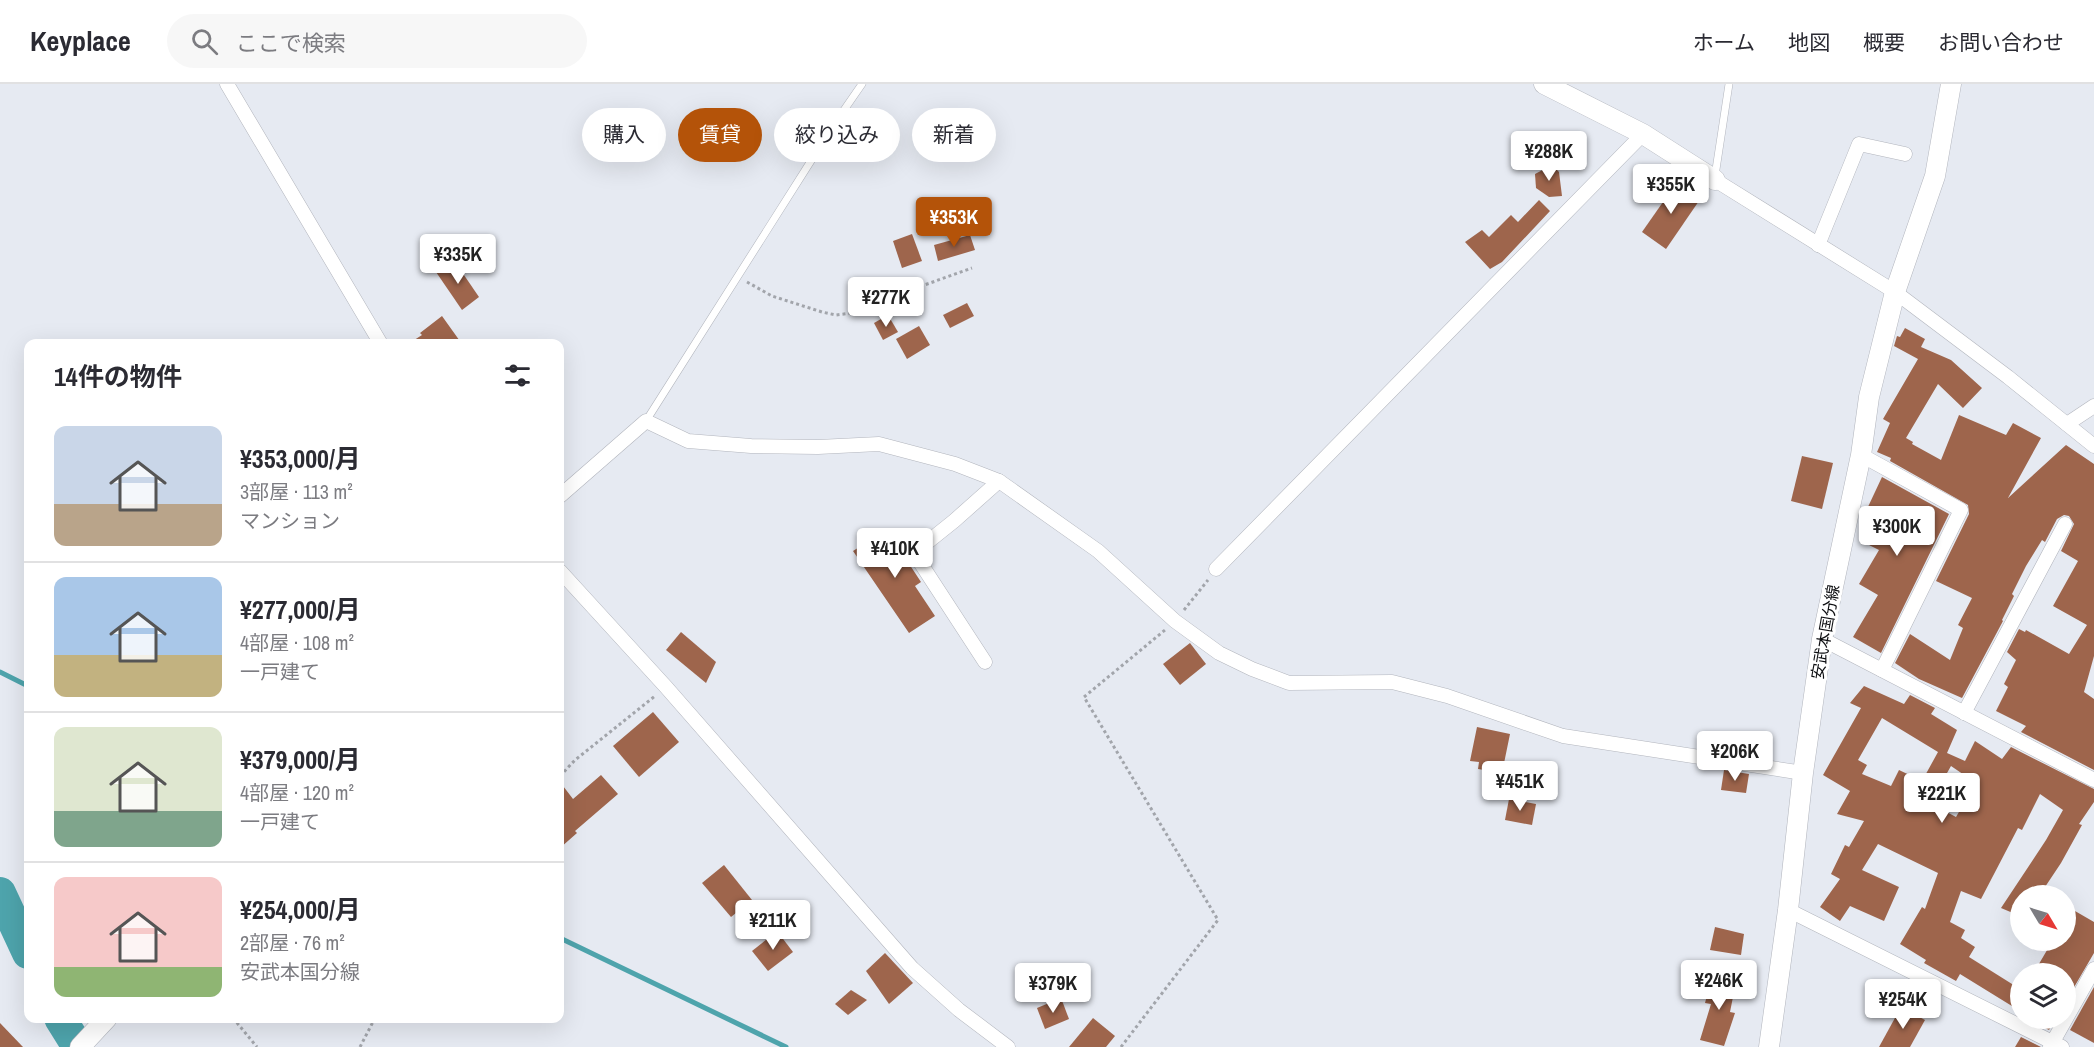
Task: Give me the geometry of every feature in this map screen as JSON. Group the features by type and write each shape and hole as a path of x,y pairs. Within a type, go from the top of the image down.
{"main road":[{"path":"1544,84 1643,135 1715,180"},
{"name":"安武本国分線","path":"1769,1047 1822,639 1861,455 1869,397 1895,292 1935,176 1950,84"},
{"path":"80,1047 102,1023"}],"street":[{"path":"227,84 378,339"},
{"path":"1216,569 1643,135"},
{"path":"1818,246 1859,144 1905,154"},
{"path":"1715,180 1895,292 2008,376 2094,446"},
{"path":"2067,424 2094,406"},
{"path":"564,493 646,421 688,441 751,446 818,447 879,444 955,464 999,481 1098,552 1175,621 1219,653 1289,683 1392,682 1447,696 1563,736 1803,773"},
{"path":"1861,455 1960,510 1882,670"},
{"path":"985,662 914,553 999,481"},
{"path":"1964,713 2065,524"},
{"path":"564,575 666,687 912,968 959,1010 1008,1047"},
{"path":"1822,639 2094,780"},
{"path":"1788,910 2055,1046 2094,969"}],"lane":[{"path":"646,421 736,277 862,84"},
{"path":"1715,180 1729,84"}],"path":[{"path":"736,277 772,296 836,315 877,308 902,299 916,288 972,268"},
{"path":"1121,1047 1218,920 1084,697 1175,621 1216,569"},
{"path":"564,772 575,760 666,687"},
{"path":"237,1023 257,1047"},
{"path":"360,1047 372,1023"}],"building":[{"path":"1552,165 1559,172 1562,196 1549,197 1536,188 1535,174"},
{"path":"1677,182 1701,198 1666,249 1642,232"},
{"path":"1539,200 1550,211 1502,262 1490,269 1465,242 1482,230 1489,237 1511,215 1518,222"},
{"path":"912,234 922,261 902,268 893,241"},
{"path":"970,235 975,250 938,261 934,245"},
{"path":"453,259 479,297 462,310 436,272"},
{"path":"967,303 974,316 950,328 943,315"},
{"path":"888,315 898,332 883,340 874,323"},
{"path":"442,316 458,339 416,339 422,335 420,333"},
{"path":"919,326 930,345 907,359 896,339"},
{"path":"1905,328 1925,339 1921,347 1951,360 1982,388 1963,408 1938,384 1906,438 1913,442 1912,444 1941,460 1959,415 2006,435 2013,423 2041,438 2008,498 2066,445 2094,464 2094,656 2084,692 2094,699 2094,770 2021,732 2026,726 1996,711 2008,687 2004,684 2016,660 2007,652 2019,629 2025,632 2026,630 2069,654 2087,625 2053,606 2078,561 2061,551 2074,524 2069,516 2064,515 2057,519 2045,542 2042,540 2026,566 2012,594 2014,596 2003,621 1962,698 1919,679 1895,663 1910,634 1950,660 1963,628 1958,625 1972,598 1936,581 1969,514 1968,505 1890,461 1891,458 1877,452 1890,423 1883,419 1918,359 1894,346 1897,336 1900,337"},
{"path":"1802,456 1833,463 1822,509 1791,501"},
{"path":"1882,477 1949,514 1881,653 1853,637 1878,595 1859,584 1879,550 1869,545 1885,518 1867,509"},
{"path":"889,528 899,543 896,544 921,582 915,586 935,616 909,633 853,551"},
{"path":"681,632 716,662 706,683 666,650"},
{"path":"1190,643 1206,664 1180,685 1163,664"},
{"path":"1864,686 1904,704 1910,695 1935,708 1931,714 1957,730 1947,753 1965,761 1975,741 2002,759 2011,747 2094,789 2094,802 2079,824 2082,825 2046,885 2016,885 2063,810 2040,794 2022,830 2018,828 1981,899 1961,891 1950,922 1965,930 1961,938 1975,947 1969,957 2010,983 2010,1005 1960,974 1956,981 1924,963 1926,960 1900,944 1922,907 1925,909 1938,873 1878,844 1862,870 1899,887 1884,921 1850,906 1840,921 1820,907 1840,879 1831,874 1845,845 1849,847 1864,821 1837,814 1850,791 1823,775 1861,708 1850,703","holes":["1882,718 1938,752 1922,781 1899,770 1891,786 1862,774 1867,765 1858,760","1951,766 1976,783 1956,817 1930,803"]},
{"path":"653,712 679,742 639,777 613,746"},
{"path":"1477,727 1510,734 1502,773 1478,769 1479,762 1470,761"},
{"path":"1724,770 1749,774 1746,793 1721,790"},
{"path":"601,775 618,794 575,831 577,833 564,844 564,787 573,799"},
{"path":"1509,799 1536,804 1532,825 1505,820"},
{"path":"724,865 752,900 731,917 702,883"},
{"path":"2010,894 2010,912 2001,908"},
{"path":"2076,912 2094,922 2094,953 2076,984 2076,963 2039,963 2047,951 2076,951"},
{"path":"1715,927 1744,934 1741,955 1710,950"},
{"path":"777,931 793,952 768,971 752,951"},
{"path":"885,953 913,983 889,1004 866,971"},
{"path":"1712,976 1736,982 1730,1012 1735,1013 1724,1046 1700,1040 1711,1004 1705,1003"},
{"path":"2094,987 2094,1043 2070,1030 2076,1029 2076,1019"},
{"path":"851,990 867,1000 848,1015 835,1004"},
{"path":"1061,998 1069,1019 1045,1029 1037,1008"},
{"path":"1901,1007 1925,1020 1910,1047 1879,1047"},
{"path":"1093,1018 1115,1036 1106,1047 1069,1047"},
{"path":"0,1023 23,1047 0,1047"},
{"path":"2021,1037 2041,1047 2015,1047"}],"waterway":[{"path":"0,672 24,684"},
{"path":"0,893 24,944"},
{"path":"564,940 786,1047"},
{"path":"63,1023 78,1047"}]}
